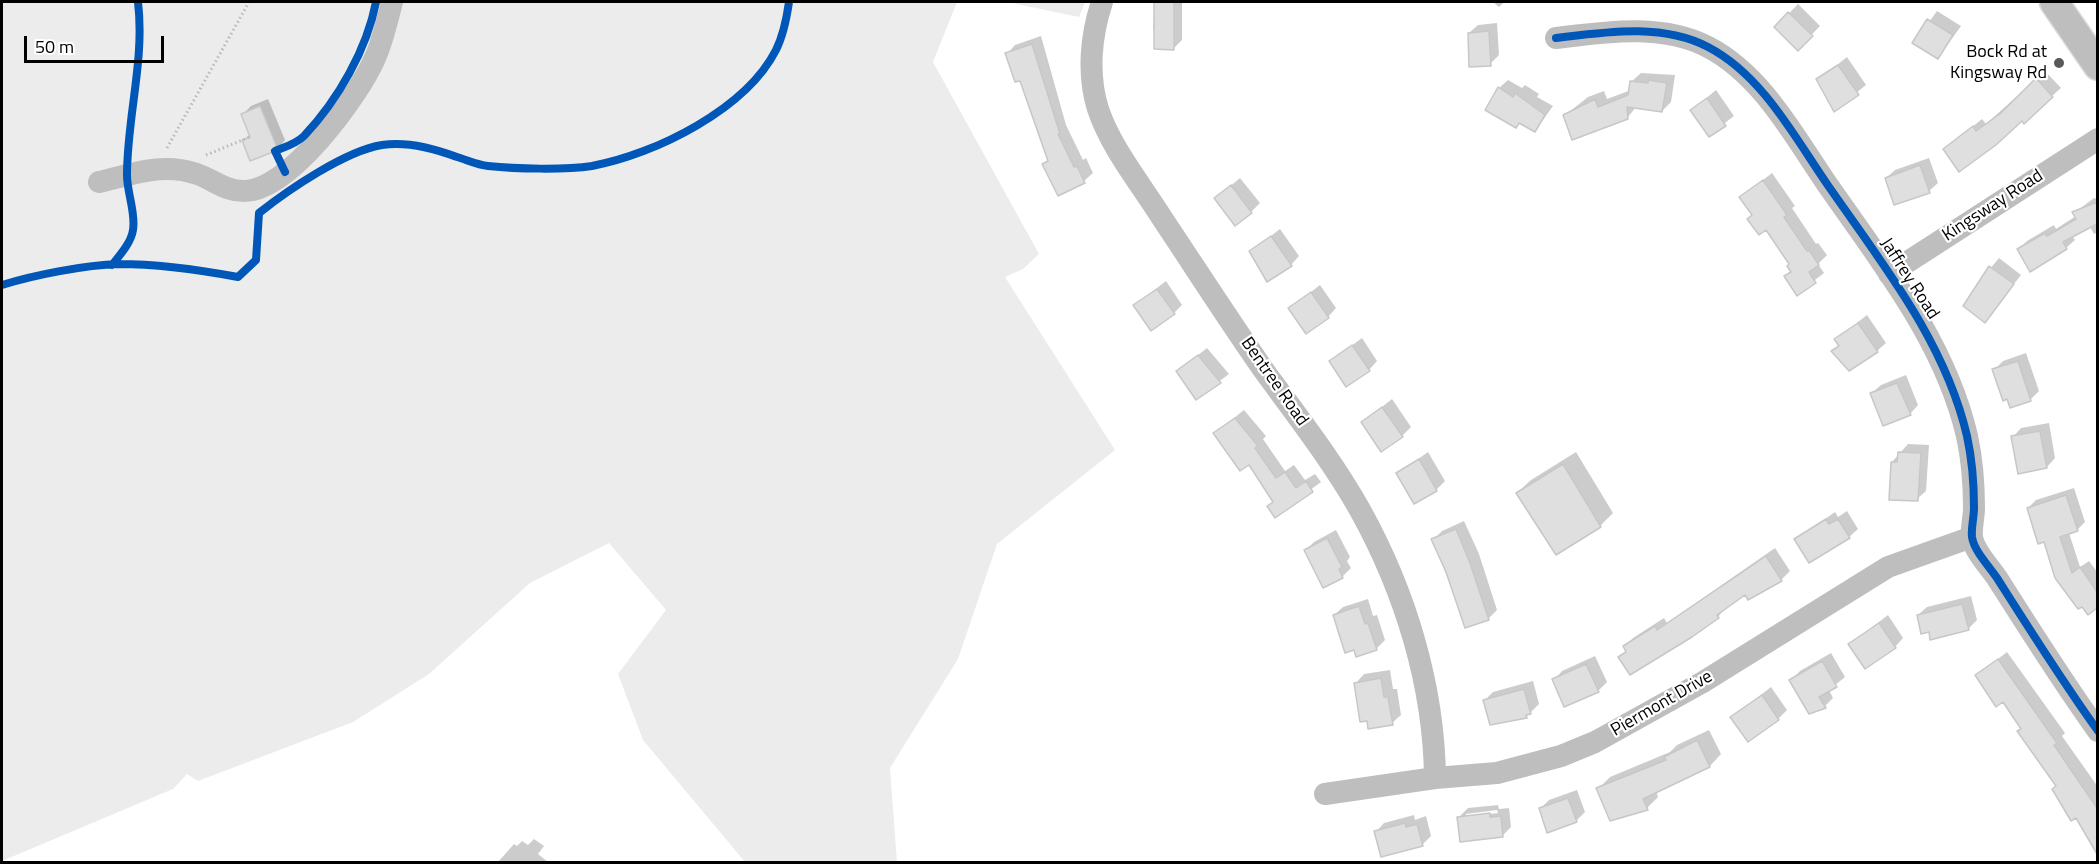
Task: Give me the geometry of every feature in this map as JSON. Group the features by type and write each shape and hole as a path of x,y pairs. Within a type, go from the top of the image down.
{"main road":[{"path":"2055,2 2097,66"}],"street":[{"path":"99,182 155,168 186,170 231,190 257,189 297,163 328,130 368,72 381,40 392,2"},
{"name":"Bentree Road","path":"1102,2 1092,36 1092,52 1095,94 1105,124 1120,153 1170,230 1341,480 1374,538 1400,599 1417,651 1434,731 1436,778"},
{"name":"Jaffrey Road","path":"1556,38 1618,32 1659,32 1696,42 1737,66 1781,117 1889,274 1933,347 1960,414 1971,462 1974,506 1972,537"},
{"name":"Kingsway Road","path":"1889,274 2097,139"},
{"path":"1972,537 2054,668 2097,731"},
{"name":"Piermont Drive","path":"1325,794 1436,778 1515,770 1542,763 1595,742 1703,682 1888,567 1972,537"}],"path":[{"path":"155,168 249,2"},
{"path":"186,170 199,157 250,137"}],"shaded area":[{"path":"2,2 957,2 933,62 1039,254 1023,269 1005,277 1115,450 997,544 958,659 890,768 897,862 745,862 643,740 618,674 666,610 609,543 530,583 429,674 353,722 198,781 187,774 173,789 2,861"},
{"path":"1007,2 1085,2 1079,17"}],"building":[{"path":"1154,2 1174,2 1174,50 1154,49"},
{"path":"1788,12 1813,36 1798,51 1774,27"},
{"path":"1927,19 1953,35 1938,59 1912,43"},
{"path":"1489,31 1491,66 1469,67 1468,33"},
{"path":"1032,44 1060,134 1058,134 1074,167 1077,166 1085,183 1058,196 1042,164 1048,161 1020,81 1015,82 1005,53"},
{"path":"1838,65 1859,95 1834,112 1816,79"},
{"path":"2036,78 2053,97 2024,124 2022,121 1996,145 1959,172 1943,149 1973,126 1976,131 2001,113"},
{"path":"1648,80 1667,83 1662,112 1627,107 1628,119 1572,140 1563,115 1595,99 1598,107 1628,95 1630,81 1648,83"},
{"path":"1498,87 1513,97 1515,93 1545,115 1535,132 1519,123 1516,128 1485,110"},
{"path":"1707,98 1726,126 1709,137 1690,110"},
{"path":"260,106 278,150 250,161 242,140 250,137 241,114"},
{"path":"1920,165 1930,193 1894,205 1885,178"},
{"path":"1763,180 1787,215 1784,217 1819,265 1809,272 1816,283 1797,296 1784,276 1791,272 1787,266 1789,264 1766,230 1759,235 1747,219 1752,215 1739,197"},
{"path":"1231,185 1252,213 1235,226 1214,198"},
{"path":"2097,202 2097,224 2063,242 2067,249 2030,272 2017,249 2045,233 2047,236 2076,219 2072,212"},
{"path":"1271,236 1292,266 1267,282 1249,251"},
{"path":"1989,266 2014,284 1985,323 1963,306"},
{"path":"1157,289 1175,314 1151,331 1133,305"},
{"path":"1311,292 1329,318 1306,334 1288,308"},
{"path":"1858,323 1878,352 1849,371 1831,351 1839,346 1834,339"},
{"path":"1352,345 1370,371 1346,387 1329,361"},
{"path":"1198,355 1221,383 1196,400 1176,371"},
{"path":"2018,361 2031,401 2010,408 2007,399 2003,401 1992,369"},
{"path":"1897,383 1911,415 1883,426 1870,393"},
{"path":"1382,407 1403,437 1381,452 1361,422"},
{"path":"1235,418 1258,446 1255,448 1276,478 1285,472 1296,488 1306,481 1313,492 1275,518 1267,506 1273,502 1249,465 1240,471 1213,433"},
{"path":"2040,431 2047,468 2018,474 2011,436"},
{"path":"1898,452 1921,453 1918,501 1889,500 1891,462 1897,462"},
{"path":"1419,459 1437,491 1414,504 1396,473"},
{"path":"1563,464 1601,527 1556,555 1516,493"},
{"path":"2066,495 2078,531 2060,537 2072,573 2080,567 2097,592 2097,608 2088,615 2082,607 2078,609 2055,578 2044,542 2038,544 2027,508"},
{"path":"1826,519 1829,524 1838,519 1850,538 1809,563 1794,539"},
{"path":"1456,529 1489,620 1465,628 1446,572 1431,539"},
{"path":"1327,538 1342,567 1339,569 1343,578 1323,588 1304,550"},
{"path":"1766,556 1782,581 1748,600 1745,595 1717,615 1719,618 1692,637 1630,675 1618,657 1626,652 1623,646 1655,626 1657,630"},
{"path":"1962,604 1969,630 1930,640 1929,632 1921,634 1917,615"},
{"path":"1359,606 1365,624 1368,623 1377,650 1356,657 1354,650 1345,653 1333,615"},
{"path":"1879,623 1896,648 1865,669 1848,644"},
{"path":"1998,659 2057,743 2054,745 2097,808 2097,854 2076,818 2071,821 2052,789 2056,786 2017,731 2021,729 2003,702 1996,707 1975,675"},
{"path":"1822,661 1837,687 1819,697 1826,708 1809,714 1789,680"},
{"path":"1586,664 1599,692 1564,707 1552,679"},
{"path":"1381,678 1384,697 1388,697 1393,725 1368,729 1367,721 1360,722 1354,683"},
{"path":"1524,689 1531,714 1526,715 1527,718 1490,725 1483,700"},
{"path":"1762,695 1779,720 1748,742 1730,717"},
{"path":"1697,740 1710,767 1643,799 1648,810 1610,821 1596,788 1666,760 1664,757"},
{"path":"1568,798 1577,822 1547,833 1539,808"},
{"path":"1490,813 1490,817 1501,816 1503,837 1460,842 1457,817"},
{"path":"1405,823 1406,827 1417,824 1423,846 1381,857 1374,831"}],"cycle path":[{"path":"112,265 128,244 133,230 127,175 138,67 140,24 138,2"},
{"path":"285,172 275,151 301,139 339,90 366,38 376,2"},
{"path":"2,285 60,271 119,264 179,268 238,277 256,260 259,213 334,163 382,145 420,146 484,165 526,168 592,166 644,151 697,126 744,91 762,71 776,50 783,32 789,2"},
{"path":"1556,38 1634,31 1690,39 1727,59 1761,90 1889,273 1927,335 1957,401 1967,436 1973,481 1973,542 2098,731"}],"place":[{"name":"Bock Rd at Kingsway Rd","path":"2059,63"}]}
